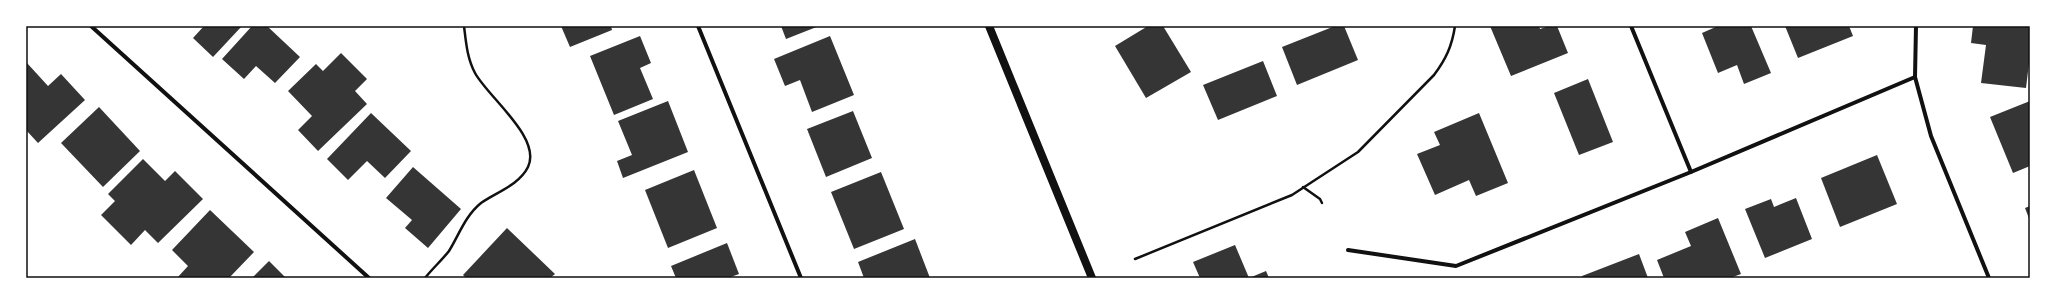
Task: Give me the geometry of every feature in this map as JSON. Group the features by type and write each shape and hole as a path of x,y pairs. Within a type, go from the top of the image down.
{"main road":[{"path":"989,26 1092,278"}],"street":[{"path":"91,26 369,278"},
{"path":"698,26 801,278"},
{"path":"1631,26 1691,172"},
{"path":"1916,26 1915,77 1931,136 1989,278"},
{"path":"1348,250 1456,266 1691,172 1915,77"}],"path":[{"path":"425,278 449,251 468,217 480,204 521,177 529,166 531,154 528,143 521,130 476,74 470,61 464,26"},
{"path":"1136,259 1292,194 1358,152 1434,75 1444,61 1452,45 1455,26"},
{"path":"1303,187 1320,199 1322,203"}],"building":[{"path":"204,26 242,26 213,57 193,38"},
{"path":"252,26 267,26 300,57 275,83 256,66 244,79 222,59"},
{"path":"561,26 611,26 612,30 570,47"},
{"path":"781,26 819,26 786,39"},
{"path":"1148,26 1163,26 1191,72 1146,98 1115,46"},
{"path":"1335,26 1344,26 1358,60 1297,85 1282,47"},
{"path":"1490,26 1539,26 1540,29 1549,26 1557,26 1568,53 1511,76"},
{"path":"1718,26 1751,26 1771,73 1744,84 1737,65 1718,73 1702,33"},
{"path":"1785,26 1849,26 1853,36 1798,58"},
{"path":"1973,26 2030,26 2030,55 2026,88 1981,83 1986,45 1971,43"},
{"path":"640,36 651,63 640,68 653,99 614,115 590,56"},
{"path":"830,36 854,95 812,112 800,80 785,86 774,59"},
{"path":"341,53 367,79 355,91 367,104 318,151 298,130 312,116 288,91 316,64 323,71"},
{"path":"1263,61 1277,96 1218,120 1203,85"},
{"path":"27,63 48,86 61,74 85,100 38,143 26,130"},
{"path":"1588,79 1613,142 1579,155 1554,93"},
{"path":"668,101 688,152 623,178 617,161 632,155 618,121"},
{"path":"2030,101 2030,166 2013,173 1990,117"},
{"path":"99,107 140,151 103,187 61,143"},
{"path":"853,111 872,158 826,177 807,129"},
{"path":"371,113 411,151 385,178 367,161 348,180 327,159"},
{"path":"1479,113 1508,183 1476,196 1469,180 1435,195 1417,154 1440,145 1434,132"},
{"path":"1877,155 1897,204 1840,227 1821,178"},
{"path":"143,159 165,181 175,171 203,199 158,243 145,230 131,245 101,215 115,201 108,194"},
{"path":"413,167 461,209 428,248 405,228 412,220 386,198"},
{"path":"694,170 717,228 668,248 645,190"},
{"path":"881,172 904,229 854,249 831,192"},
{"path":"1796,198 1812,239 1765,258 1745,209 1771,199 1774,207"},
{"path":"2030,206 2030,221 2025,208"},
{"path":"210,210 254,252 229,278 177,278 188,266 172,250"},
{"path":"1718,218 1741,274 1730,278 1664,278 1657,260 1691,246 1685,232"},
{"path":"507,228 555,274 550,278 466,278 463,275"},
{"path":"915,239 930,278 864,278 858,262"},
{"path":"727,243 739,274 728,278 676,278 671,266"},
{"path":"1235,245 1249,278 1200,278 1193,262"},
{"path":"1639,254 1648,278 1582,278 1582,276"},
{"path":"269,261 286,278 252,278"},
{"path":"1266,271 1269,278 1249,278"}]}
